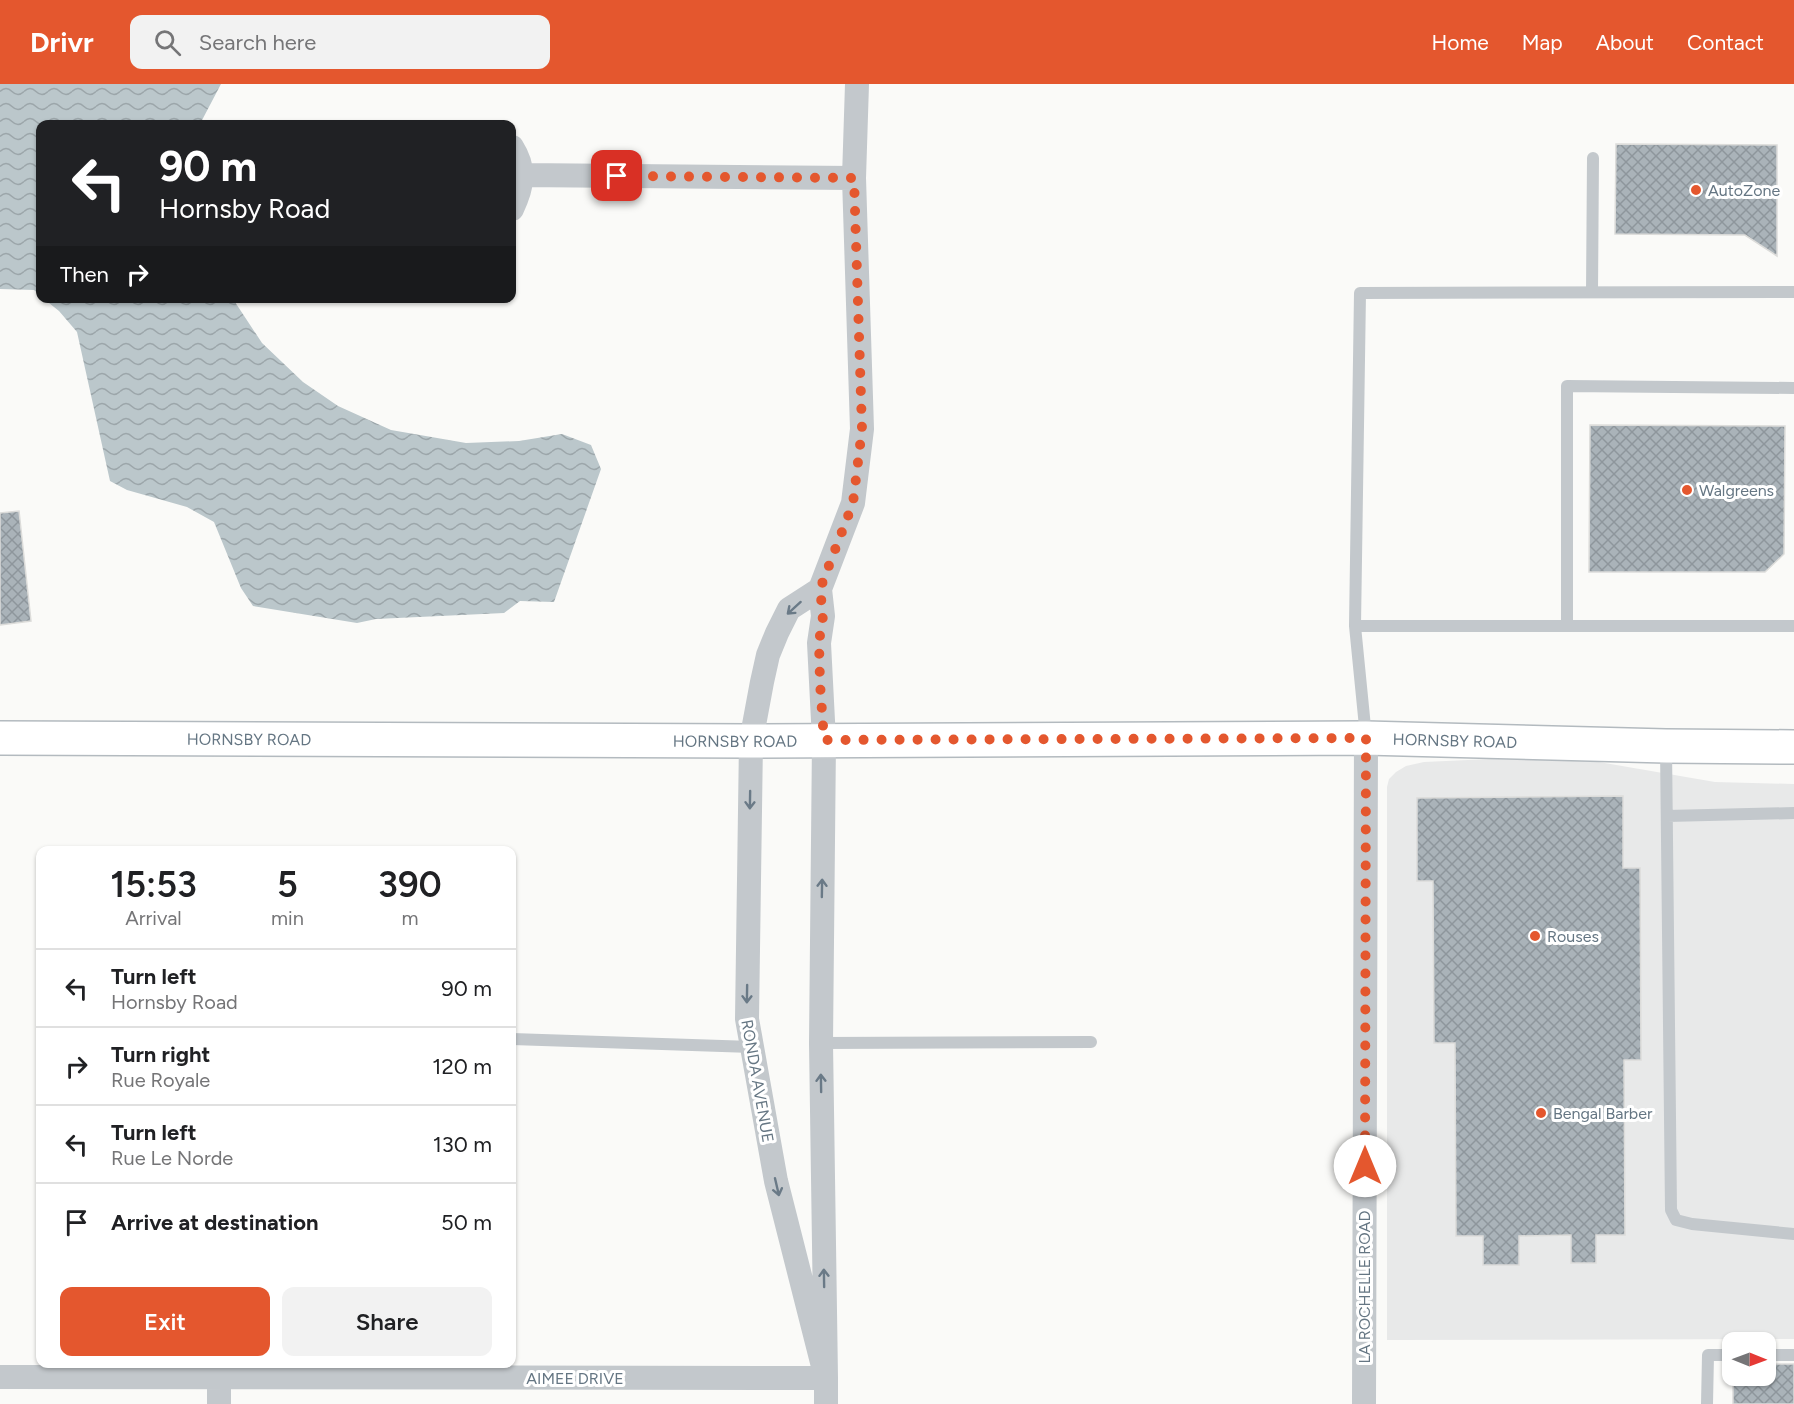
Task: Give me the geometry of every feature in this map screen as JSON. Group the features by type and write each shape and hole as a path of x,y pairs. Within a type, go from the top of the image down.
{"street":[{"path":"820,589 853,503 862,429 854,178 857,84"},
{"path":"516,154 522,175 520,194 516,202"},
{"path":"522,175 854,178"},
{"name":"RONDA AVENUE","path":"826,1378 776,1181 747,1019 751,741 768,655 777,633 789,609 820,589 823,616 819,642 824,740 821,1043 826,1378 826,1404"},
{"name":"HORNSBY ROAD","path":"0,738 751,741 1366,738 1794,747"},
{"name":"LA ROCHELLE ROAD","path":"1364,1404 1366,738"},
{"name":"AIMEE DRIVE","path":"0,1377 826,1378"},
{"path":"219,1377 219,1404"}],"lane":[{"path":"1592,292 1593,158"},
{"path":"1366,738 1355,626 1359,292 1794,292"},
{"path":"1567,626 1567,386 1794,388"},
{"path":"1355,626 1794,627"},
{"path":"1666,746 1671,1210 1676,1220 1692,1224 1794,1234"},
{"path":"1667,816 1794,813"},
{"path":"516,1039 752,1047"},
{"path":"821,1043 1091,1042"},
{"path":"1707,1404 1708,1354 1722,1355"},
{"path":"1776,1355 1794,1355"}],"shaded area":[{"path":"1490,759 1593,761 1715,782 1794,784 1794,1339 1776,1339 1776,1332 1722,1332 1722,1339 1387,1340 1387,787 1389,779 1396,772 1406,766 1424,762"}],"water":[{"path":"0,84 221,84 202,120 36,120 36,292 0,289"},
{"path":"49,303 236,303 262,343 303,382 338,406 391,430 466,443 519,441 562,434 591,445 601,469 554,602 520,601 504,613 376,619 357,623 253,606 241,588 214,522 187,507 127,490 110,481 77,332"}],"building":[{"name":"AutoZone","path":"1616,144 1777,145 1777,256 1745,235 1615,234"},
{"name":"Walgreens","path":"1590,425 1785,426 1784,554 1765,572 1589,572"},
{"path":"19,511 31,621 0,625 0,513"},
{"path":"1623,796 1623,868 1640,868 1641,1060 1624,1060 1625,1235 1596,1235 1596,1263 1571,1263 1571,1235 1519,1236 1519,1265 1483,1265 1483,1236 1456,1236 1455,1043 1434,1043 1433,881 1417,881 1417,798"},
{"path":"1776,1364 1794,1364 1794,1404 1733,1404 1733,1386 1776,1386"}],"place":[{"name":"AutoZone","path":"1696,190"},
{"name":"Walgreens","path":"1687,490"},
{"name":"Rouses","path":"1535,936"},
{"name":"Bengal Barber","path":"1541,1113"}],"route":[{"path":"617,176 854,178 862,429 853,503 820,589 823,616 819,642 820,683 824,740 1366,738 1365,1166"}]}
